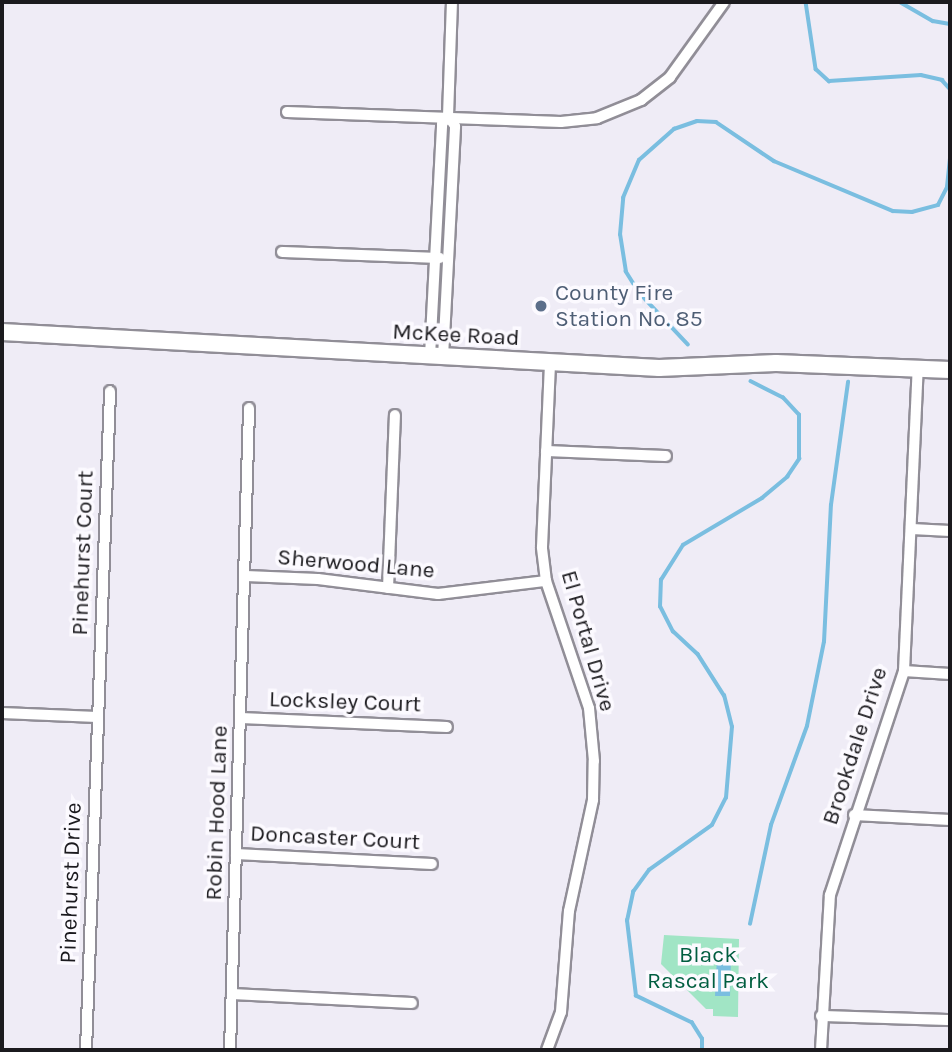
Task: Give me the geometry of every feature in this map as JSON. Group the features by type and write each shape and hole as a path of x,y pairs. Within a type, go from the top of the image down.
{"street":[{"path":"437,356 435,257 442,124 448,116 452,2"},
{"path":"287,112 561,122 597,118 641,100 670,77 724,2"},
{"path":"437,356 448,258 455,126 448,116"},
{"path":"282,251 448,258"},
{"name":"McKee Road","path":"2,332 550,363 950,370"},
{"name":"El Portal Drive","path":"547,1050 561,1012 569,911 593,800 594,761 589,708 546,581 542,528 550,363"},
{"name":"Brookdale Drive","path":"821,1050 825,925 836,868 904,671 918,368"},
{"name":"Pinehurst Court","path":"97,718 110,391"},
{"name":"Robin Hood Lane","path":"230,1050 242,718 249,408"},
{"path":"388,588 395,415"},
{"path":"546,451 666,456"},
{"path":"912,529 950,531"},
{"name":"Sherwood Lane","path":"246,576 438,594 546,581"},
{"path":"904,671 950,674"},
{"path":"2,713 97,718"},
{"name":"Pinehurst Drive","path":"86,1050 97,718"},
{"name":"Locksley Court","path":"242,718 447,727"},
{"path":"854,815 950,820"},
{"name":"Doncaster Court","path":"236,854 432,864"},
{"path":"232,994 412,1003"},
{"path":"821,1016 950,1020"}],"green space":[{"name":"Black Rascal Park","path":"664,935 739,939 738,1017 713,1016 713,1009 706,1009 661,964"}],"water":[{"path":"717,957 731,958 730,996 715,996"}],"waterway":[{"path":"806,2 816,69 829,81 921,75 942,80 950,89"},
{"path":"900,2 933,21 950,24"},
{"path":"688,345 639,293 626,272 620,235 623,198 639,160 674,129 697,121 716,122 774,161 893,211 912,212 938,205 947,187 950,159"},
{"path":"702,1050 702,1039 692,1023 636,996 627,921 633,892 649,870 712,825 726,798 732,727 724,696 698,655 673,632 660,607 661,580 683,545 762,498 787,477 799,459 799,415 783,398 751,382"},
{"path":"750,924 771,825 807,726 824,642 831,505 848,382"}],"place":[{"name":"County Fire Station No. 85","path":"541,306"}]}
